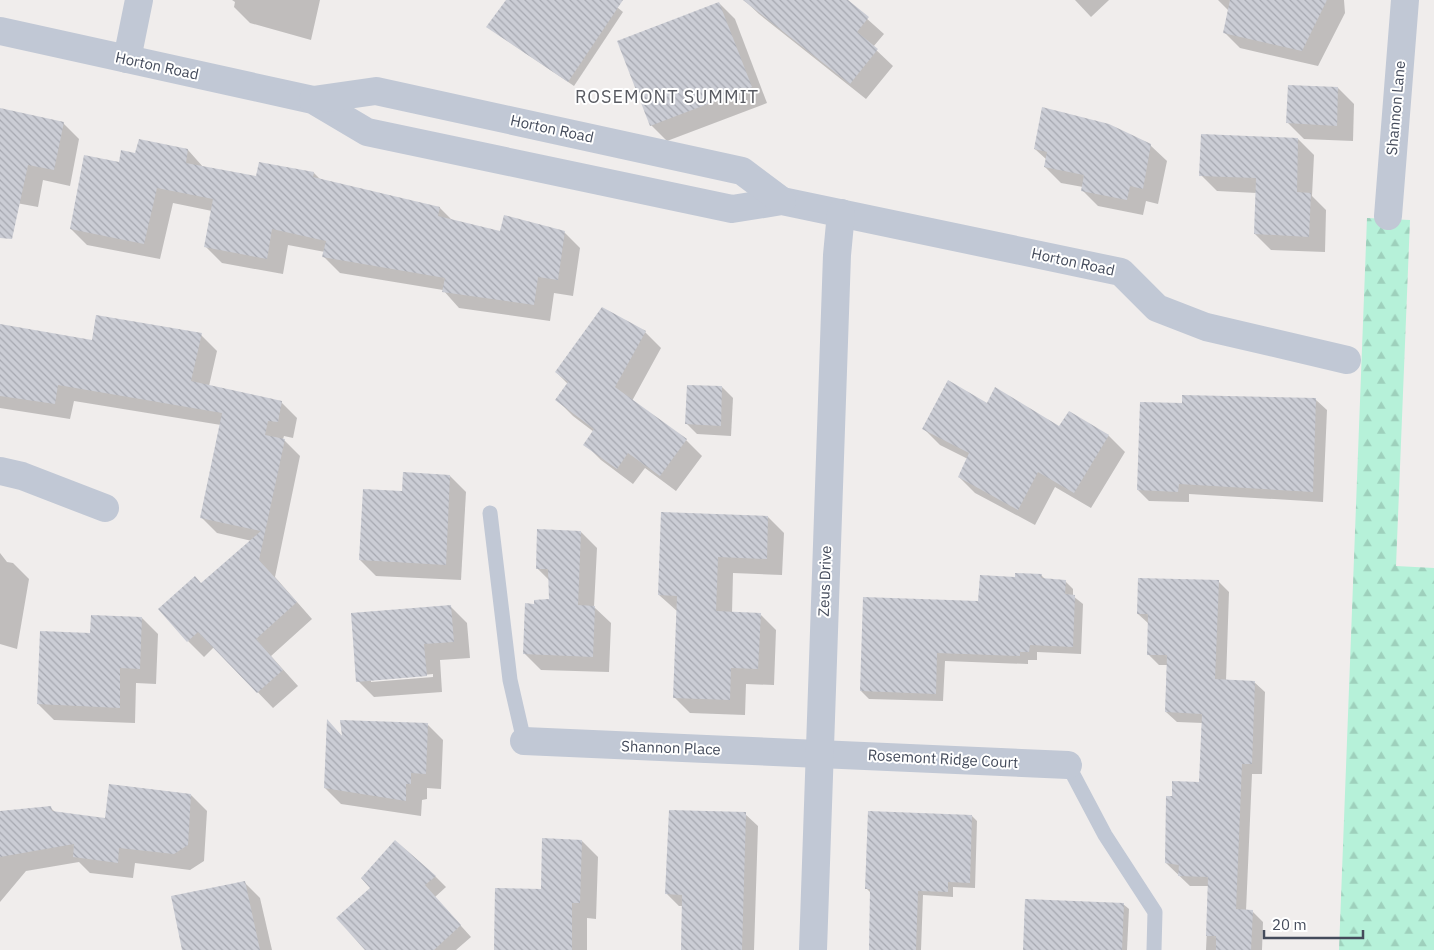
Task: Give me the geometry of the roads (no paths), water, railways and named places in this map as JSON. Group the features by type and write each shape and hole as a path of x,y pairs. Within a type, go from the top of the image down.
{"street":[{"path":"127,59 139,0"},
{"name":"Shannon Lane","path":"1388,216 1406,0"},
{"name":"Horton Road","path":"0,31 313,100 366,132 424,145 732,209 782,201 1121,272 1157,308 1206,327 1348,360"},
{"name":"Horton Road","path":"313,100 376,90 742,171 782,201"},
{"name":"Zeus Drive","path":"813,950 841,213"},
{"path":"0,471 22,476 106,508"},
{"name":"Shannon Place","path":"524,741 819,753"},
{"name":"Rosemont Ridge Court","path":"819,753 1068,765"}],"lane":[{"path":"490,513 510,680 524,741"},
{"path":"1068,765 1105,835 1155,912 1154,950"}],"district":[{"name":"ROSEMONT SUMMIT","path":"667,97"}]}
